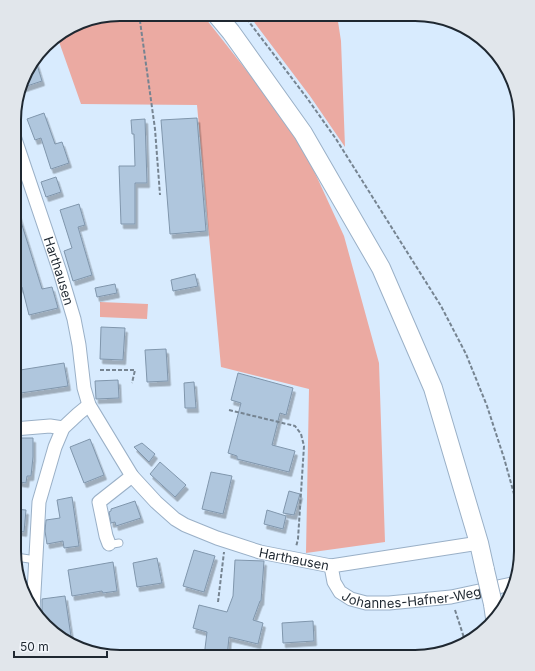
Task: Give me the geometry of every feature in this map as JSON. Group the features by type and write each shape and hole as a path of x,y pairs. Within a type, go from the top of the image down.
{"street":[{"path":"222,21 303,133 381,268 433,388 479,543 494,611"},
{"name":"Harthausen","path":"21,157 60,272 74,319 79,345 84,388 89,405 132,476 156,502 175,519 185,525 225,541 260,552 331,566 479,543"},
{"path":"34,600 39,502 55,447 63,428 89,405"},
{"path":"21,428 50,426 63,428"},
{"path":"111,544 106,536 99,502 132,476"},
{"name":"Johannes-Hafner-Weg","path":"331,566 334,582 340,592 351,599 366,603 389,603 451,597 508,585"}],"lane":[{"path":"22,558 36,560"}],"path":[{"path":"140,21 155,129 160,195"},
{"path":"249,21 336,139 442,306 466,354 486,406 504,458 514,494"},
{"path":"100,370 134,370 132,382"},
{"path":"229,410 295,426 301,434 304,446 298,539 293,558"},
{"path":"218,602 225,541"},
{"path":"451,597 464,637"}],"shaded area":[{"path":"113,21 208,21 298,136 344,236 379,363 385,542 306,553 309,389 221,367 197,105 81,104 59,42 70,34 88,26"},
{"path":"253,21 338,21 341,41 345,147 310,96"},
{"path":"100,302 148,304 147,319 100,317"}],"building":[{"path":"37,65 42,81 27,86"},
{"path":"44,113 55,144 62,142 69,163 51,169 41,138 35,140 27,119"},
{"path":"197,118 206,231 170,234 161,120"},
{"path":"145,119 147,183 135,183 135,224 121,224 119,166 135,166 134,134 132,134 131,120"},
{"path":"56,177 61,192 46,197 41,182"},
{"path":"79,204 85,225 78,227 92,275 73,281 64,251 72,248 60,210"},
{"path":"21,222 42,289 52,287 58,308 29,315 22,287"},
{"path":"195,274 198,286 173,291 171,280"},
{"path":"115,284 117,293 97,297 95,288"},
{"path":"101,327 125,328 123,360 100,359"},
{"path":"166,349 168,381 147,382 145,350"},
{"path":"64,363 68,386 21,393 21,370"},
{"path":"238,373 293,388 286,415 280,413 272,445 295,451 289,472 237,459 237,456 228,453 241,403 231,400"},
{"path":"118,380 119,398 96,399 95,381"},
{"path":"194,382 196,408 185,408 184,383"},
{"path":"21,438 33,438 31,476 27,476 26,483 21,482"},
{"path":"90,439 104,475 84,483 70,447"},
{"path":"142,443 155,454 149,462 134,447"},
{"path":"160,462 186,485 175,497 150,474"},
{"path":"211,472 232,476 223,514 202,509"},
{"path":"289,491 300,494 294,515 283,513"},
{"path":"72,497 79,546 64,548 63,541 47,544 45,531 46,520 60,518 57,500"},
{"path":"135,501 141,518 116,526 115,522 111,523 109,512 111,509"},
{"path":"21,510 26,510 24,532 21,531"},
{"path":"267,510 286,516 283,529 264,524"},
{"path":"194,550 215,556 204,592 183,586"},
{"path":"157,558 162,583 137,587 133,563"},
{"path":"235,560 264,561 261,601 253,620 263,623 258,644 229,637 228,650 205,650 207,632 193,628 199,605 227,612 233,596"},
{"path":"113,562 117,591 103,593 102,591 72,596 68,570"},
{"path":"65,596 71,637 60,630 42,612 42,599"},
{"path":"313,621 314,641 283,643 282,623"}]}
